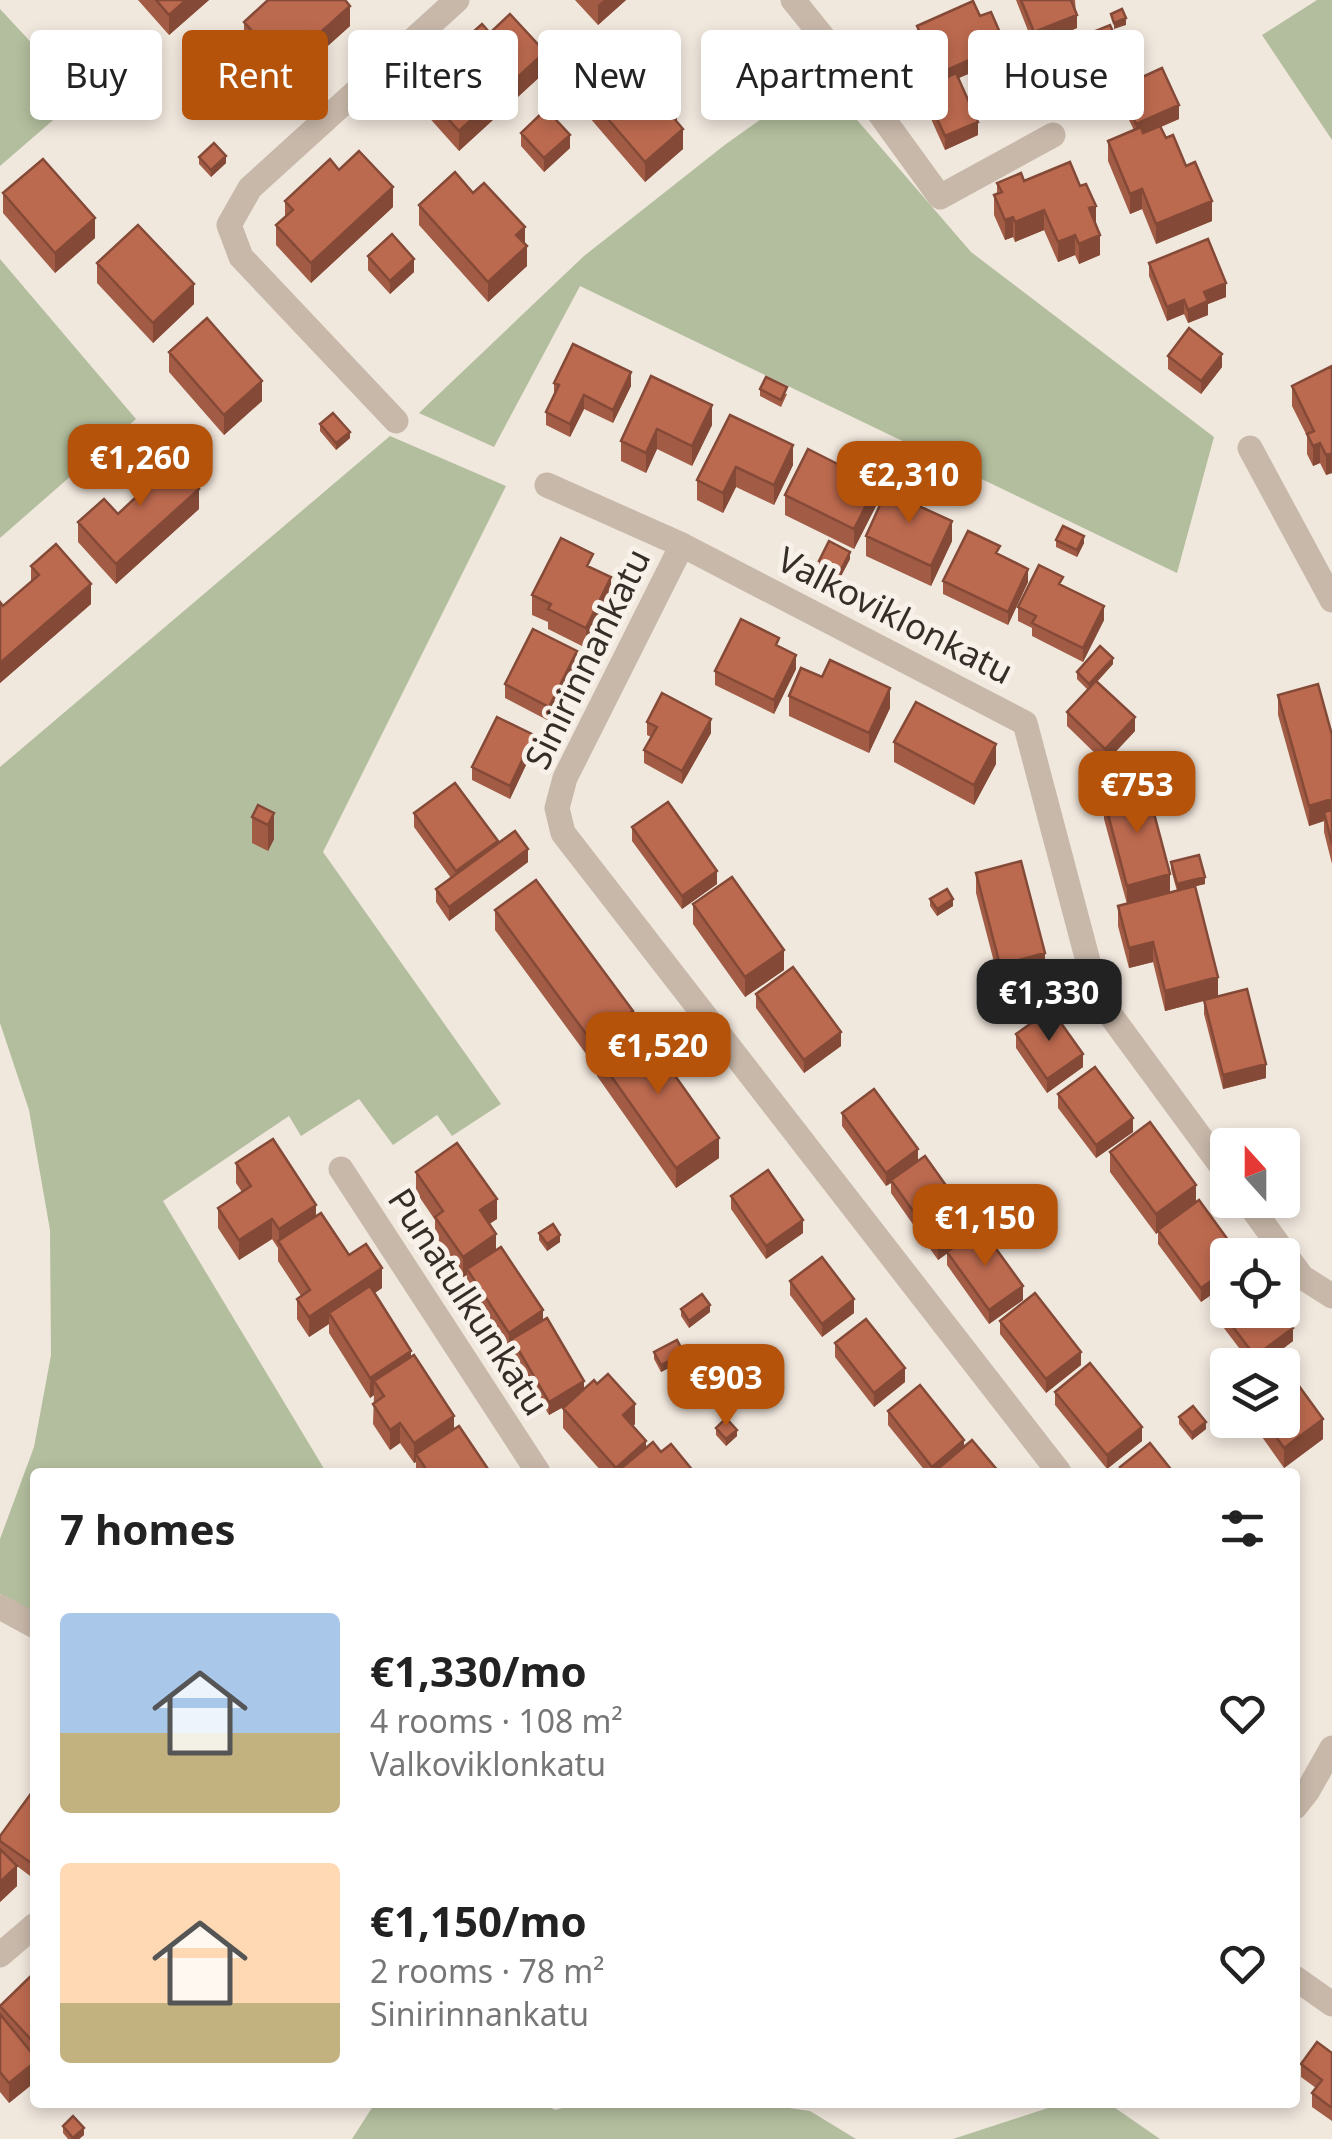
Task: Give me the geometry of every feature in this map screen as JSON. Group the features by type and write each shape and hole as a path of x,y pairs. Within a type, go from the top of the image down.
{"street":[{"path":"396,421 241,256 229,225 250,188 457,0"},
{"path":"793,0 940,197 1053,136"},
{"path":"1250,448 1332,600"},
{"name":"Valkoviklonkatu","path":"547,485 682,545 1026,723 1093,980 1106,1009 1210,1151"},
{"name":"Sinirinnankatu","path":"682,545 565,778 557,808 563,833 1056,1468"},
{"name":"Punatulkunkatu","path":"340,1169 535,1468"},
{"path":"1259,1218 1302,1278 1332,1296"},
{"path":"0,1607 30,1623"},
{"path":"1300,1791 1332,1748"},
{"path":"0,1956 30,1929"},
{"path":"1300,1982 1332,2004"}],"green space":[{"path":"1317,0 1332,0 1332,140 1262,35"},
{"path":"0,9 30,41 30,120 53,120 0,166"},
{"path":"760,120 857,120 971,252 1214,437 1177,573 580,286 494,447 419,413 584,256"},
{"path":"0,259 136,419 0,538"},
{"path":"390,436 506,486 323,852 501,1104 452,1136 437,1115 393,1145 359,1099 301,1136 289,1116 163,1201 324,1468 30,1468 30,1611 0,1594 0,1539 34,1447 51,1355 50,1230 29,1110 0,1023 0,767"},
{"path":"372,2108 789,2108 810,2111 856,2139 352,2139"},
{"path":"1048,2108 1115,2108 1160,2139 953,2139"}],"building":[{"path":"156,0 186,0 169,15"},
{"path":"268,0 345,0 350,6 323,30 251,30 244,22"},
{"path":"1021,0 1071,0 1077,15 1033,30"},
{"path":"973,1 980,16 991,12 999,30 968,30 968,61 948,70 948,30 919,30 917,26"},
{"path":"1122,9 1126,18 1114,23 1111,14"},
{"path":"510,14 538,44 538,58 518,77 518,30 493,30"},
{"path":"1162,68 1179,105 1136,124 1134,120 1144,120 1144,76"},
{"path":"956,73 968,100 968,120 978,122 945,136 938,120 948,120 948,77"},
{"path":"538,117 538,120 556,120 570,135 544,158 521,133"},
{"path":"449,120 471,120 459,131"},
{"path":"609,120 675,120 683,129 645,162"},
{"path":"1160,126 1166,138 1173,135 1186,166 1195,162 1212,201 1156,224 1142,189 1130,194 1108,141 1141,127 1143,133"},
{"path":"214,143 226,156 211,170 199,157"},
{"path":"359,151 393,187 311,263 276,225 293,210 285,201 330,159 339,170"},
{"path":"43,159 95,218 55,253 3,193"},
{"path":"1070,162 1080,186 1086,184 1096,206 1089,208 1100,235 1079,244 1075,235 1058,242 1044,210 1015,222 1013,217 1005,220 994,195 1002,192 997,183 1021,173 1024,181"},
{"path":"455,172 473,193 484,183 525,227 516,235 527,246 488,282 419,205"},
{"path":"138,225 194,284 153,323 97,263"},
{"path":"392,234 414,259 390,281 368,256"},
{"path":"1208,239 1226,283 1204,292 1208,301 1188,310 1184,300 1167,307 1149,263"},
{"path":"207,318 262,381 224,415 169,352"},
{"path":"1189,328 1222,354 1201,381 1168,356"},
{"path":"573,344 631,372 613,410 584,395 570,424 546,412 559,385 554,383"},
{"path":"1332,366 1332,453 1326,455 1320,443 1313,446 1307,434 1314,431 1292,386"},
{"path":"651,376 712,405 692,446 657,429 646,453 621,441"},
{"path":"766,377 787,387 781,400 760,389"},
{"path":"333,413 350,432 336,443 320,424"},
{"path":"730,415 793,445 774,485 736,467 723,493 697,480"},
{"path":"910,448 922,454 914,470 902,464"},
{"path":"164,449 199,489 116,564 78,522 104,499 118,514 150,484 139,471"},
{"path":"808,449 877,484 854,529 785,495"},
{"path":"889,485 924,501 921,507 952,521 931,566 866,536"},
{"path":"1063,526 1084,536 1077,550 1056,540"},
{"path":"968,531 1000,546 996,553 1028,569 1008,612 943,581"},
{"path":"561,538 593,554 587,566 611,577 586,628 548,609 551,604 532,595"},
{"path":"829,541 850,552 840,572 819,561"},
{"path":"56,544 91,584 0,663 0,602 3,606 39,575 31,566"},
{"path":"1039,565 1063,577 1059,584 1104,606 1083,648 1032,623 1036,616 1018,607"},
{"path":"741,619 779,638 776,645 796,655 774,700 715,671"},
{"path":"533,629 577,651 549,707 505,684"},
{"path":"1100,646 1113,658 1089,684 1077,672"},
{"path":"830,660 890,688 869,733 789,696 801,668 822,677"},
{"path":"1096,681 1135,717 1105,749 1067,712"},
{"path":"1318,684 1332,735 1332,799 1309,806 1278,695"},
{"path":"662,693 711,719 682,771 644,750 657,727 647,722"},
{"path":"916,702 996,744 974,785 894,742"},
{"path":"497,717 534,735 510,786 472,767"},
{"path":"455,783 498,841 456,871 414,813"},
{"path":"1147,787 1170,874 1127,886 1104,799"},
{"path":"668,802 717,871 682,896 632,827"},
{"path":"258,805 274,813 268,825 252,817"},
{"path":"1332,810 1332,844 1324,812"},
{"path":"515,831 528,849 449,907 436,889"},
{"path":"1199,855 1205,877 1177,884 1171,862"},
{"path":"1021,861 1045,953 1000,965 976,873"},
{"path":"732,877 784,950 745,977 693,904"},
{"path":"536,880 633,1011 592,1042 495,910"},
{"path":"1195,886 1218,977 1165,991 1153,942 1129,948 1118,906"},
{"path":"947,889 953,899 937,909 930,899"},
{"path":"793,967 841,1032 804,1060 756,994"},
{"path":"1247,989 1266,1064 1223,1075 1204,1000"},
{"path":"1051,1009 1083,1054 1047,1079 1016,1034"},
{"path":"640,1026 719,1138 676,1168 597,1056"},
{"path":"1095,1067 1133,1118 1096,1145 1058,1094"},
{"path":"874,1089 918,1149 886,1173 842,1113"},
{"path":"1150,1122 1196,1185 1156,1214 1110,1152"},
{"path":"273,1139 316,1205 279,1229 272,1219 239,1240 218,1208 251,1186 236,1163"},
{"path":"457,1143 497,1199 480,1210 496,1234 463,1257 435,1217 443,1211 416,1172"},
{"path":"925,1156 972,1222 938,1246 891,1180"},
{"path":"768,1170 803,1220 766,1246 731,1196"},
{"path":"1199,1200 1227,1238 1210,1238 1210,1282 1201,1288 1158,1230"},
{"path":"321,1213 349,1255 366,1244 382,1268 309,1317 297,1299 310,1290 278,1241"},
{"path":"553,1224 560,1235 547,1244 539,1233"},
{"path":"981,1228 1023,1286 989,1310 947,1252"},
{"path":"501,1247 543,1310 509,1333 467,1269"},
{"path":"822,1257 854,1299 822,1324 790,1281"},
{"path":"370,1286 411,1351 370,1378 329,1313"},
{"path":"1035,1293 1081,1352 1046,1379 1000,1321"},
{"path":"702,1294 710,1305 689,1321 681,1309"},
{"path":"547,1318 584,1381 549,1402 512,1339"},
{"path":"866,1319 905,1368 874,1393 835,1343"},
{"path":"1234,1328 1293,1328 1266,1348 1249,1348"},
{"path":"677,1340 684,1353 661,1365 654,1352"},
{"path":"414,1355 454,1416 414,1443 400,1423 390,1430 373,1404 384,1396 374,1381"},
{"path":"1090,1363 1142,1427 1107,1455 1055,1392"},
{"path":"608,1374 635,1404 623,1415 646,1441 616,1468 563,1408 594,1380 597,1384"},
{"path":"920,1385 964,1440 932,1467 888,1411"},
{"path":"1300,1387 1323,1419 1300,1436"},
{"path":"1193,1406 1206,1422 1192,1433 1179,1417"},
{"path":"726,1418 737,1430 726,1439 716,1428"},
{"path":"459,1426 487,1468 425,1468 416,1454"},
{"path":"1277,1438 1297,1438 1284,1448"},
{"path":"972,1440 996,1468 941,1468"},
{"path":"653,1442 661,1452 671,1444 691,1468 621,1468"},
{"path":"1150,1443 1170,1468 1121,1468"},
{"path":"30,1795 30,1862 0,1841"},
{"path":"0,1849 17,1866 0,1882"},
{"path":"30,1977 30,2039 0,2006"},
{"path":"0,2014 30,2051 30,2066 9,2083 0,2072"},
{"path":"1317,2042 1332,2053 1332,2108 1312,2093 1322,2080 1301,2064"},
{"path":"73,2116 84,2128 73,2138 63,2126"}]}
